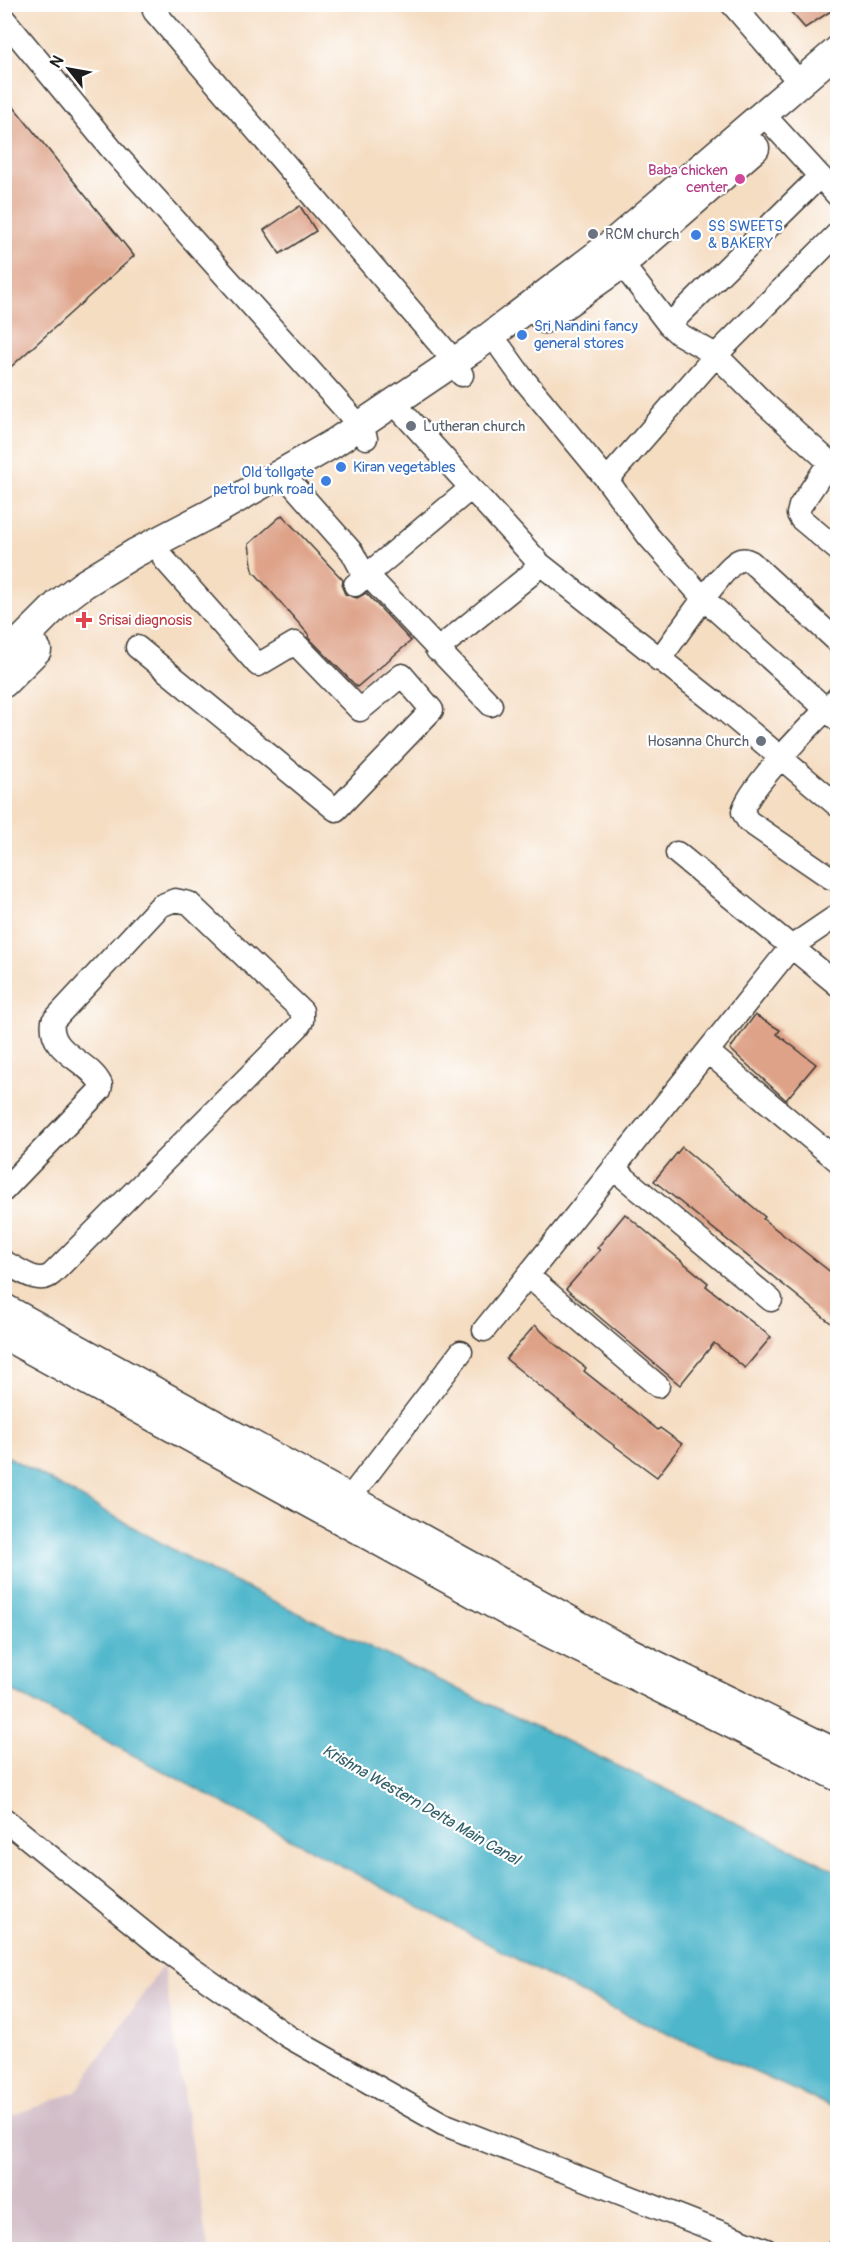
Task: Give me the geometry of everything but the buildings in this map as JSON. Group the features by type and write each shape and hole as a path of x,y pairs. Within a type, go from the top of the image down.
{"main road":[{"path":"459,368 501,348 622,264 770,122 800,83 837,50"},
{"path":"4,683 81,610 109,589 223,527 292,484 363,432 459,368 614,242 770,122 837,75"},
{"path":"4,658 59,603 100,573 334,443 363,432"},
{"path":"6,1318 550,1622 837,1777"},
{"path":"550,1622 611,1643 837,1754"}],"street":[{"path":"154,4 154,11 459,368"},
{"path":"732,4 800,83"},
{"path":"4,19 113,151 363,432"},
{"path":"770,122 837,196"},
{"path":"669,325 820,176"},
{"path":"607,480 716,356 837,233"},
{"path":"622,264 669,325 716,356 833,466 800,506 798,514 837,550"},
{"path":"501,348 521,376 607,480 649,537 704,599 834,709 781,758 745,802 743,812 748,821 831,878"},
{"path":"400,409 539,563 722,708 837,806"},
{"path":"292,484 352,552 360,567 361,580 437,650 491,705"},
{"path":"361,580 471,488"},
{"path":"137,646 336,810 432,710 402,675 360,710 295,643 258,665 164,559"},
{"path":"659,660 734,562 747,560 837,642"},
{"path":"437,650 530,575 539,563"},
{"path":"677,853 837,985"},
{"path":"4,1190 100,1090 101,1085 96,1076 58,1044 53,1036 53,1021 160,906 175,900 189,903 302,1011 302,1021 298,1027 52,1274 46,1279 38,1279 4,1262"},
{"path":"484,1330 791,947 837,915"},
{"path":"708,1052 837,1161"},
{"path":"614,1169 771,1300"},
{"path":"528,1276 658,1386"},
{"path":"344,1507 461,1352"},
{"path":"4,1819 168,1952 289,2037 443,2124 766,2250"}],"shaded area":[{"path":"163,1965 208,2249 5,2249 5,2118 76,2092"}],"water":[{"name":"Krishna Western Delta Main Canal","path":"5,1455 211,1571 837,1871 837,2109 590,1998 5,1687"}],"place":[{"name":"Baba chicken center","path":"740,179"},
{"name":"RCM church","path":"593,234"},
{"name":"SS SWEETS & BAKERY","path":"696,235"},
{"name":"Sri Nandini fancy general stores","path":"522,335"},
{"name":"Lutheran church","path":"411,426"},
{"name":"Kiran vegetables","path":"341,467"},
{"name":"Old tollgate petrol bunk road","path":"326,481"},
{"name":"Srisai diagnosis","path":"84,620"},
{"name":"Hosanna Church","path":"761,741"}]}
